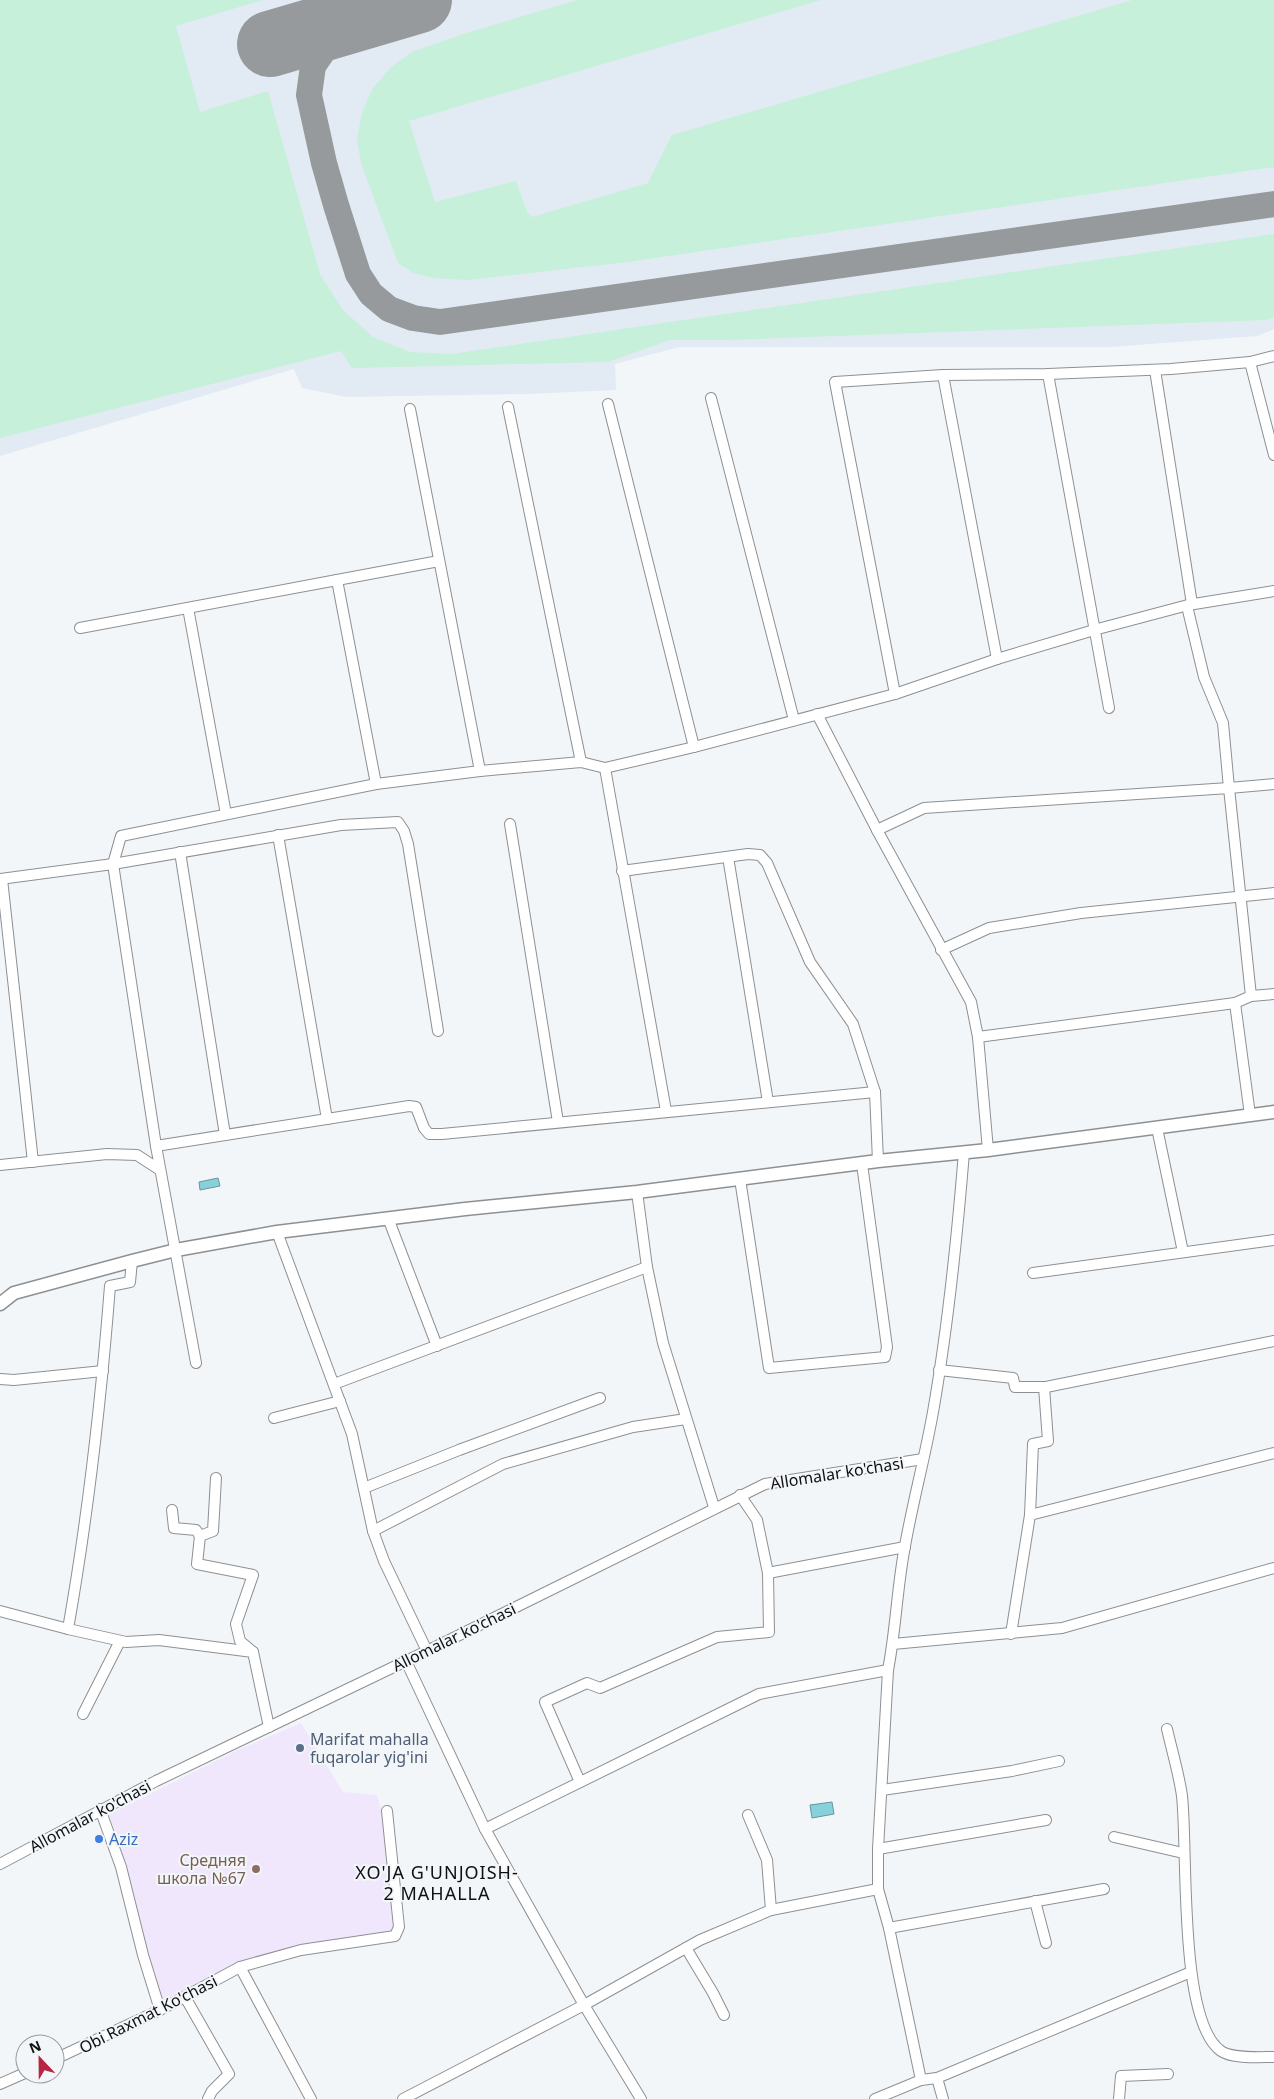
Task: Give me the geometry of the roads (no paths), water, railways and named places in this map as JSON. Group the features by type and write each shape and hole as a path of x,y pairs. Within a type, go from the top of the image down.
{"street":[{"path":"895,694 835,382 943,375 1155,370 1250,362 1274,356"},
{"path":"1250,362 1274,455"},
{"path":"1155,370 1192,604"},
{"path":"1048,374 1108,708"},
{"path":"943,375 997,659"},
{"path":"711,398 794,720"},
{"path":"608,404 694,747"},
{"path":"508,407 581,762"},
{"path":"410,409 480,771"},
{"path":"80,628 439,561"},
{"path":"337,580 376,784"},
{"path":"196,1363 156,1146 114,864 121,836 376,784 480,771 581,762 605,768 694,747 895,694 997,659 1094,630 1192,604 1274,591"},
{"path":"1192,604 1187,606 1204,677 1223,723 1251,996"},
{"path":"188,608 226,814"},
{"path":"817,714 941,950 971,1002 978,1037 988,1150"},
{"path":"605,768 666,1111"},
{"path":"877,830 924,808 1274,784"},
{"path":"34,1162 1,879 114,864 341,825 398,822 404,831 408,844 438,1031"},
{"path":"510,824 558,1122"},
{"path":"278,836 327,1119"},
{"path":"180,852 225,1135"},
{"path":"622,871 728,857 760,855 768,863 810,962 853,1024 875,1092 878,1161"},
{"path":"728,857 768,1102"},
{"path":"941,950 989,928 1081,913 1274,893"},
{"path":"978,1037 1235,1003 1251,996 1274,994"},
{"path":"1235,1003 1250,1115"},
{"path":"156,1146 410,1106 416,1107 424,1128 429,1134 442,1134 875,1092"},
{"path":"0,1304 14,1293 132,1261 176,1250 277,1232 388,1218 637,1192 878,1161 988,1150 1274,1112"},
{"path":"1158,1128 1183,1252"},
{"path":"921,2080 890,1928 878,1889 878,1849 888,1670 893,1644 904,1548 924,1459 939,1370 958,1237 964,1152"},
{"path":"0,1165 107,1154 137,1155 160,1170"},
{"path":"740,1179 769,1368 885,1357 888,1347 862,1164"},
{"path":"637,1192 647,1267 664,1343 714,1507"},
{"path":"388,1218 437,1346"},
{"path":"277,1232 352,1434 373,1531 384,1561 427,1651"},
{"path":"1033,1273 1274,1240"},
{"path":"68,1630 81,1554 103,1371 110,1286 130,1282 132,1261"},
{"path":"334,1384 647,1267"},
{"path":"939,1370 1013,1378 1015,1387 1044,1387 1274,1341"},
{"path":"0,1379 14,1380 103,1371"},
{"path":"1011,1634 1030,1515 1033,1444 1048,1442 1044,1387"},
{"path":"364,1488 459,1450 600,1398"},
{"path":"274,1418 340,1400"},
{"path":"373,1531 503,1464 633,1427 686,1419"},
{"path":"1030,1515 1274,1453"},
{"name":"Allomalar ko'chasi","path":"0,1864 100,1809 427,1651 714,1507 765,1484 924,1459"},
{"path":"200,1536 212,1531 216,1478"},
{"path":"580,1782 545,1702 587,1682 600,1688 717,1637 769,1632 768,1573 757,1520 740,1495"},
{"path":"172,1510 174,1528 196,1530 200,1536 197,1564 253,1575 236,1624 240,1641 253,1652 269,1727"},
{"path":"768,1573 904,1548"},
{"path":"893,1644 1062,1628 1274,1568"},
{"path":"0,1611 68,1630 126,1642 159,1640 253,1652"},
{"path":"83,1714 120,1641"},
{"path":"406,1660 485,1829 639,2099"},
{"path":"485,1829 759,1694 888,1670"},
{"path":"1167,1729 1182,1796 1183,1853 1191,1972 1198,2010 1211,2040 1222,2052 1246,2056 1274,2057"},
{"path":"882,1790 1012,1771 1059,1761"},
{"path":"100,1809 121,1867 140,1945 160,2010"},
{"path":"311,2099 240,1967 301,1950 395,1936 399,1927 387,1811"},
{"path":"748,1815 767,1860 771,1910"},
{"path":"878,1849 1046,1820"},
{"path":"1114,1837 1183,1853"},
{"path":"403,2099 584,2005 700,1940 771,1910 878,1889"},
{"path":"890,1928 1104,1889"},
{"path":"1035,1901 1046,1943"},
{"path":"686,1948 724,2015"},
{"name":"Obi Raxmat Ko'chasi","path":"65,2054 160,2010 240,1967"},
{"path":"875,2099 921,2080 937,2078 1191,1972"},
{"path":"185,1997 229,2074 212,2091 208,2099"},
{"path":"1118,2099 1121,2076 1168,2074"},
{"path":"0,2084 15,2077"},
{"path":"937,2078 943,2099"}],"water":[{"path":"218,1178 220,1186 200,1190 199,1182"},
{"path":"832,1802 834,1814 812,1818 810,1805"}],"place":[{"name":"Marifat mahalla fuqarolar yig'ini","path":"300,1748"},
{"name":"Aziz","path":"99,1839"},
{"name":"Средняя школа №67","path":"256,1869"}],"district":[{"name":"XO'JA G'UNJOISH- 2 MAHALLA","path":"437,1882"}]}
